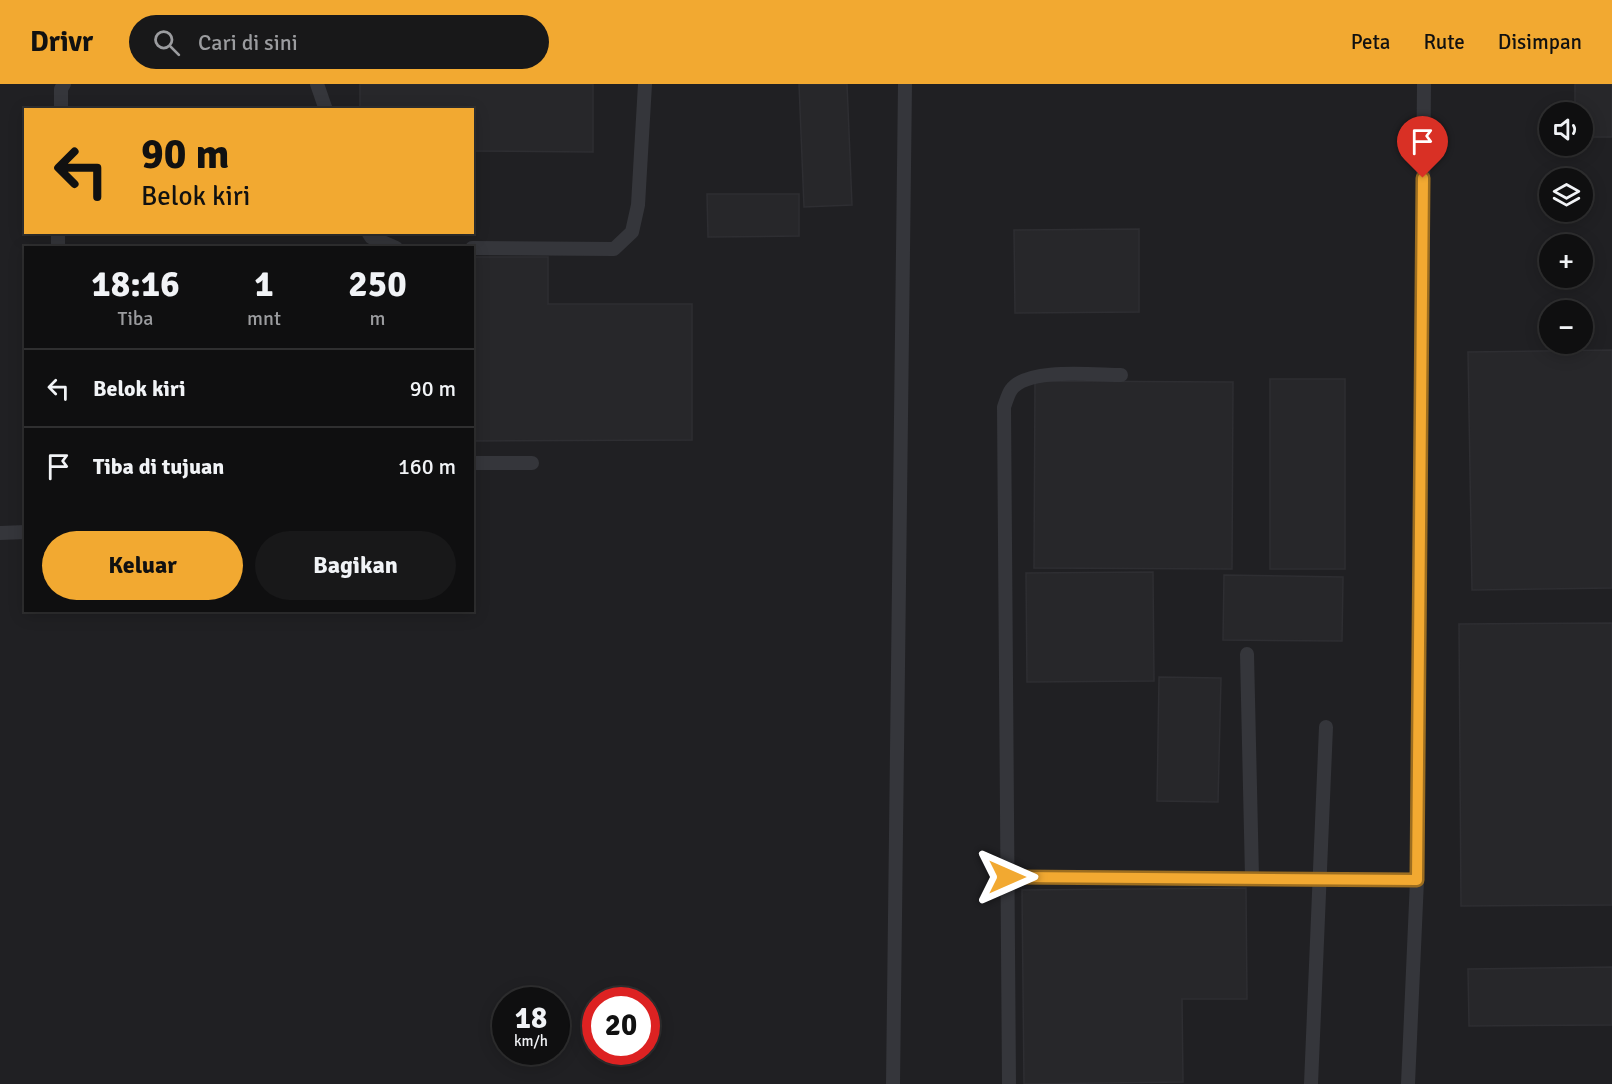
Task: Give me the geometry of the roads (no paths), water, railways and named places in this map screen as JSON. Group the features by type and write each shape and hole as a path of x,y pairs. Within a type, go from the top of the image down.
{"lane":[{"path":"61,108 61,89 64,84"},
{"path":"317,84 325,108"},
{"path":"474,249 614,249 632,232 638,205 645,84"},
{"path":"893,1084 905,84"},
{"path":"1408,1084 1417,880 1424,84"},
{"path":"369,234 391,246"},
{"path":"1009,1084 1004,407 1011,389 1026,378 1048,375 1121,375"},
{"path":"474,463 532,463"},
{"path":"0,533 24,532"},
{"path":"1247,654 1252,877"},
{"path":"1311,1084 1326,727"},
{"path":"1007,877 1417,880"}]}
